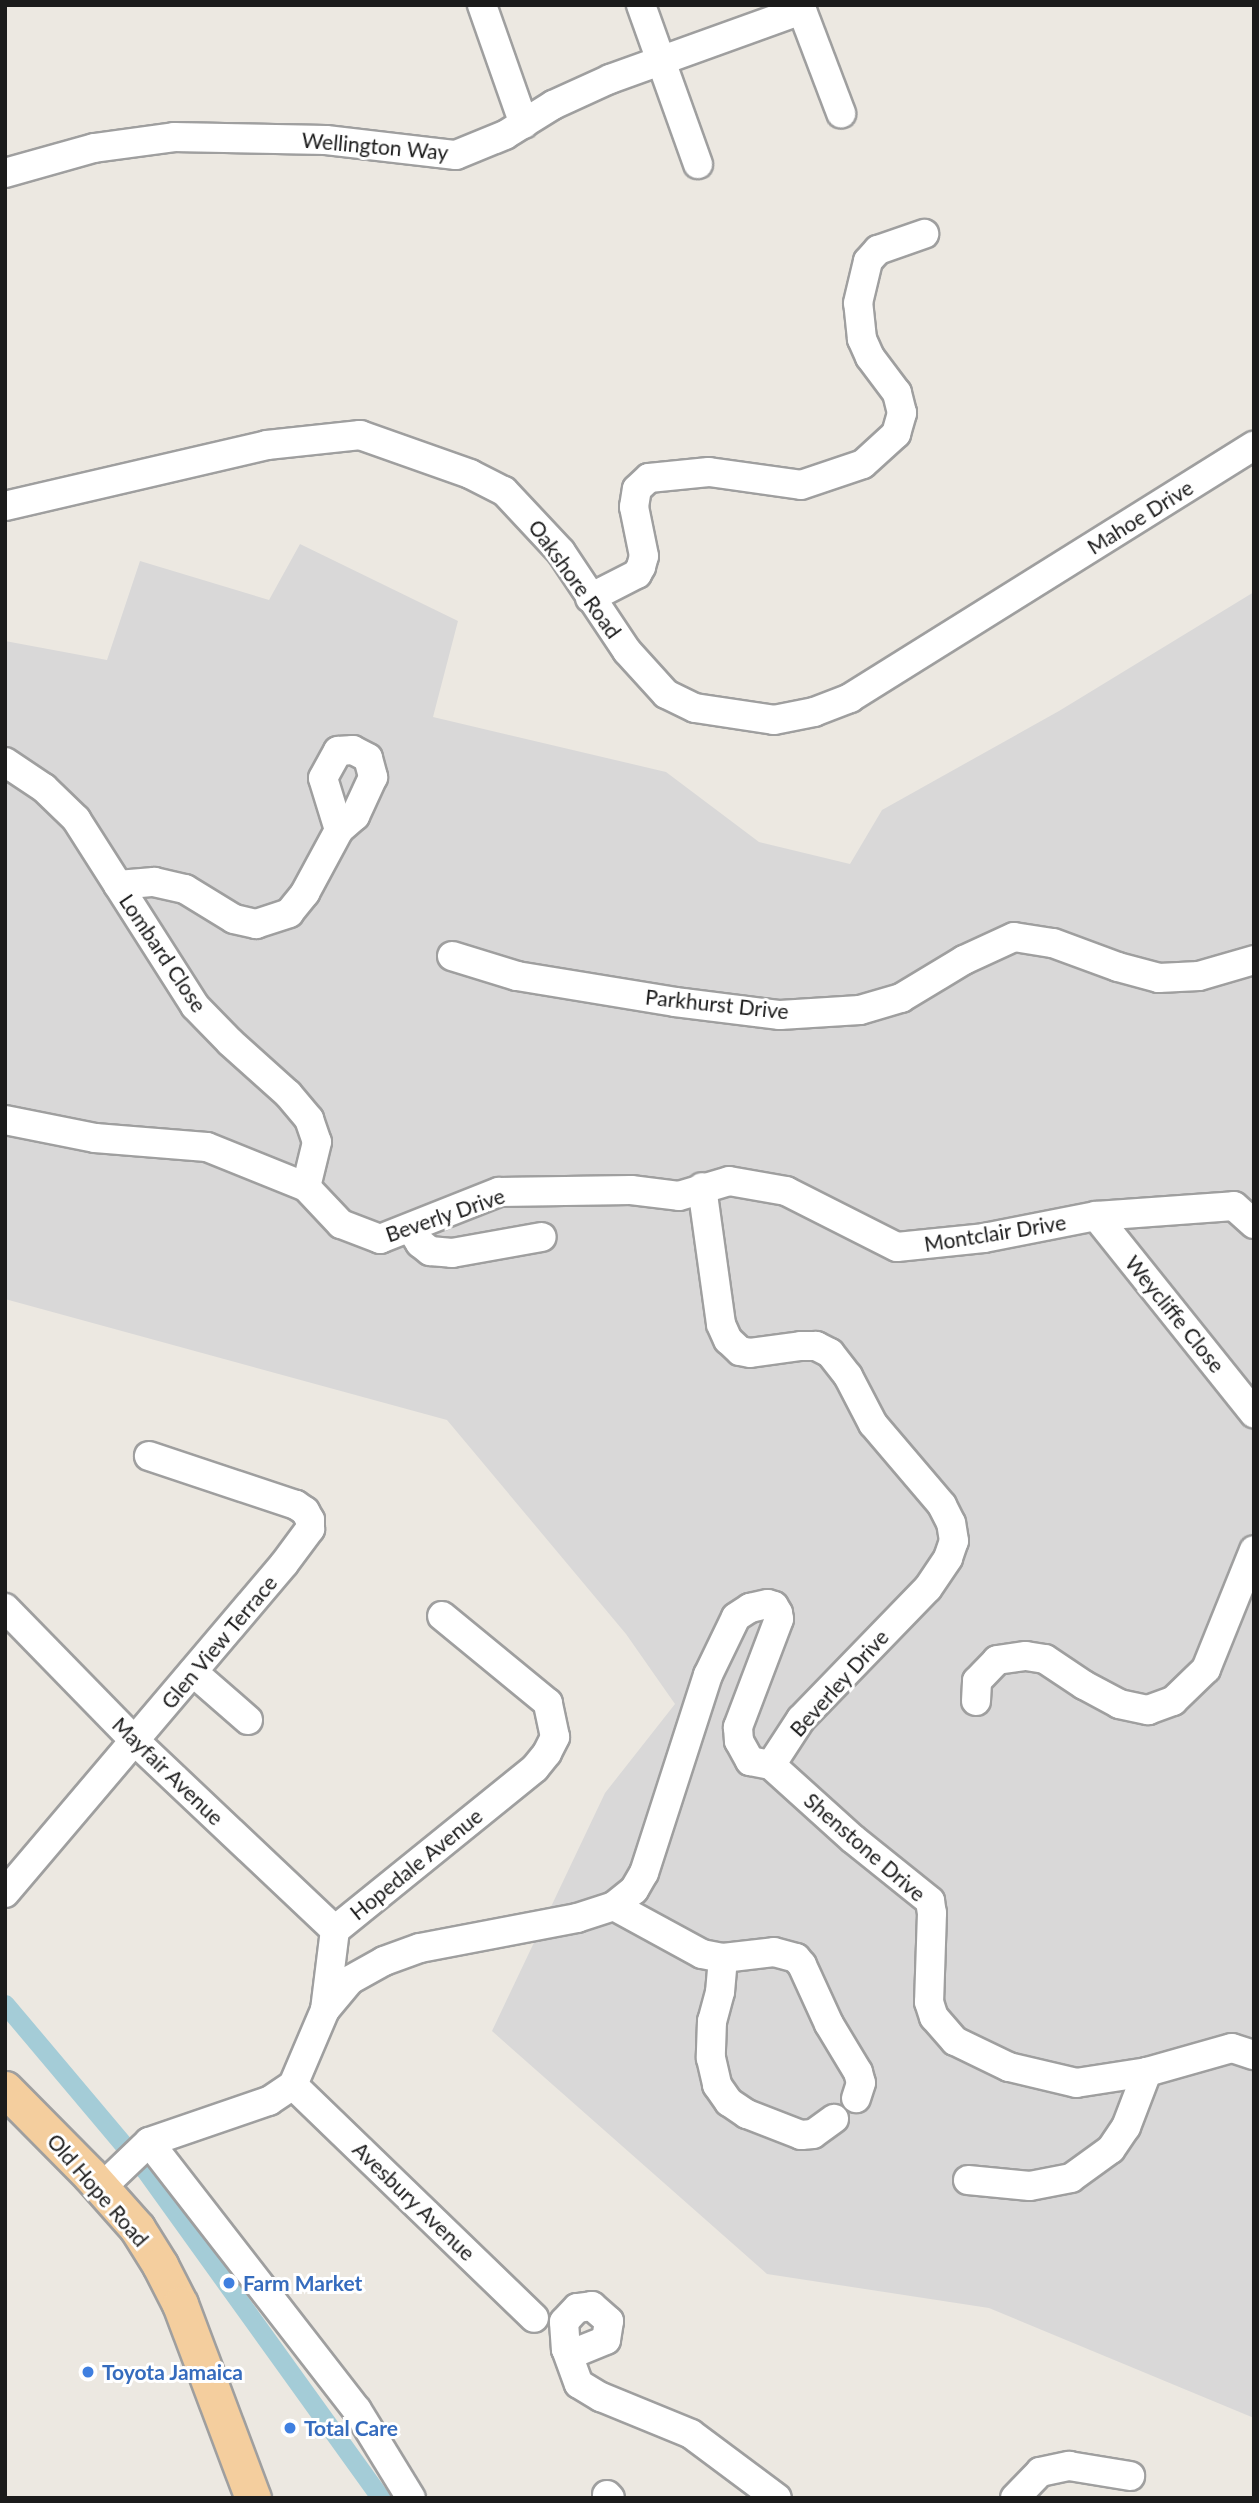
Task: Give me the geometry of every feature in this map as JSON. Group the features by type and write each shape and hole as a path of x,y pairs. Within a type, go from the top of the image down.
{"main road":[{"name":"Old Hope Road","path":"5,2089 110,2179 180,2304 253,2498"}],"street":[{"path":"482,5 524,124"},
{"path":"641,5 698,164"},
{"path":"801,8 841,113"},
{"name":"Wellington Way","path":"5,173 94,148 174,137 326,140 456,155 524,124 553,105 610,79 801,8"},
{"path":"590,598 636,574 641,567 644,556 634,506 637,489 649,478 709,472 801,485 863,464 895,434 902,413 897,393 870,357 862,339 858,303 868,261 878,250 924,234"},
{"name":"Oakshore Road","path":"5,506 267,445 360,435 470,474 504,491 561,552 627,651 666,694 695,708 774,720 814,712 850,698 1027,587"},
{"name":"Mahoe Drive","path":"1027,587 1254,446"},
{"name":"Lombard Close","path":"5,762 44,788 76,819 195,1006 288,1094 309,1119 317,1142 306,1187"},
{"path":"118,885 155,882 185,889 234,919 256,924 269,922 289,913 305,893 339,830"},
{"name":"Parkhurst Drive","path":"453,956 517,976 675,1002 780,1015 860,1010 901,998 964,960 1014,937 1053,943 1118,967 1159,978 1199,976 1254,960"},
{"name":"Beverly Drive","path":"5,1120 95,1138 207,1147 306,1187 341,1224 380,1239 499,1192 631,1190 678,1196 702,1187"},
{"name":"Montclair Drive","path":"702,1187 729,1181 786,1191 897,1247 984,1238 1096,1216 1247,1210"},
{"name":"Beverley Drive","path":"702,1187 721,1324 728,1340 740,1351 750,1353 816,1346 830,1353 848,1376 873,1424 942,1505 951,1522 954,1541 948,1558 928,1588 801,1719 771,1765"},
{"name":"Weycliffe Close","path":"1096,1216 1254,1413"},
{"path":"411,1229 420,1244 430,1251 452,1253 542,1237"},
{"name":"Glen View Terrace","path":"5,1893 284,1564 310,1529 310,1520 296,1505 149,1456"},
{"path":"976,1701 977,1681 997,1660 1026,1657 1045,1659 1084,1685 1119,1703 1148,1710 1173,1701 1206,1669 1254,1550"},
{"path":"325,2010 350,1980 384,1961 420,1948 577,1918 614,1906 634,1890 644,1873 708,1675 727,1634 736,1617 750,1608 768,1604 774,1606 779,1619 738,1727 739,1741 750,1761 771,1765"},
{"name":"Mayfair Avenue","path":"5,1608 135,1741 335,1930"},
{"name":"Hopedale Avenue","path":"293,2085 325,2010 335,1930 535,1768 555,1737 548,1703 442,1616"},
{"path":"193,1672 248,1720"},
{"name":"Shenstone Drive","path":"771,1765 853,1839 930,1901 932,1913 929,2002 934,2017 954,2041 1009,2067 1076,2083 1147,2071 1233,2048 1254,2055"},
{"path":"614,1906 702,1954 723,1958 774,1952 796,1958 802,1965 829,2024 858,2072 861,2083 856,2098"},
{"path":"723,1958 720,1992 712,2021 711,2058 717,2085 729,2102 747,2114 801,2135 813,2134 834,2119"},
{"path":"968,2180 1030,2186 1071,2178 1111,2149 1126,2127 1147,2071"},
{"path":"110,2179 146,2145 269,2101 293,2085"},
{"name":"Avesbury Avenue","path":"293,2085 534,2318"},
{"path":"146,2145 357,2410 411,2498"},
{"path":"566,2349 579,2384 601,2397 691,2434 778,2498"},
{"path":"1015,2498 1040,2472 1069,2466 1130,2476"}],"shaded area":[{"path":"300,544 458,621 433,717 666,772 759,842 850,864 882,810 1059,711 1254,592 1254,2418 989,2308 767,2274 492,2031 605,1793 675,1704 626,1634 447,1420 5,1299 5,641 107,660 140,561 269,600"}],"waterway":[{"path":"5,2004 145,2170 381,2498"}],"place":[{"name":"Farm Market","path":"229,2283"},
{"name":"Toyota Jamaica","path":"88,2372"},
{"name":"Total Care","path":"290,2428"}]}
